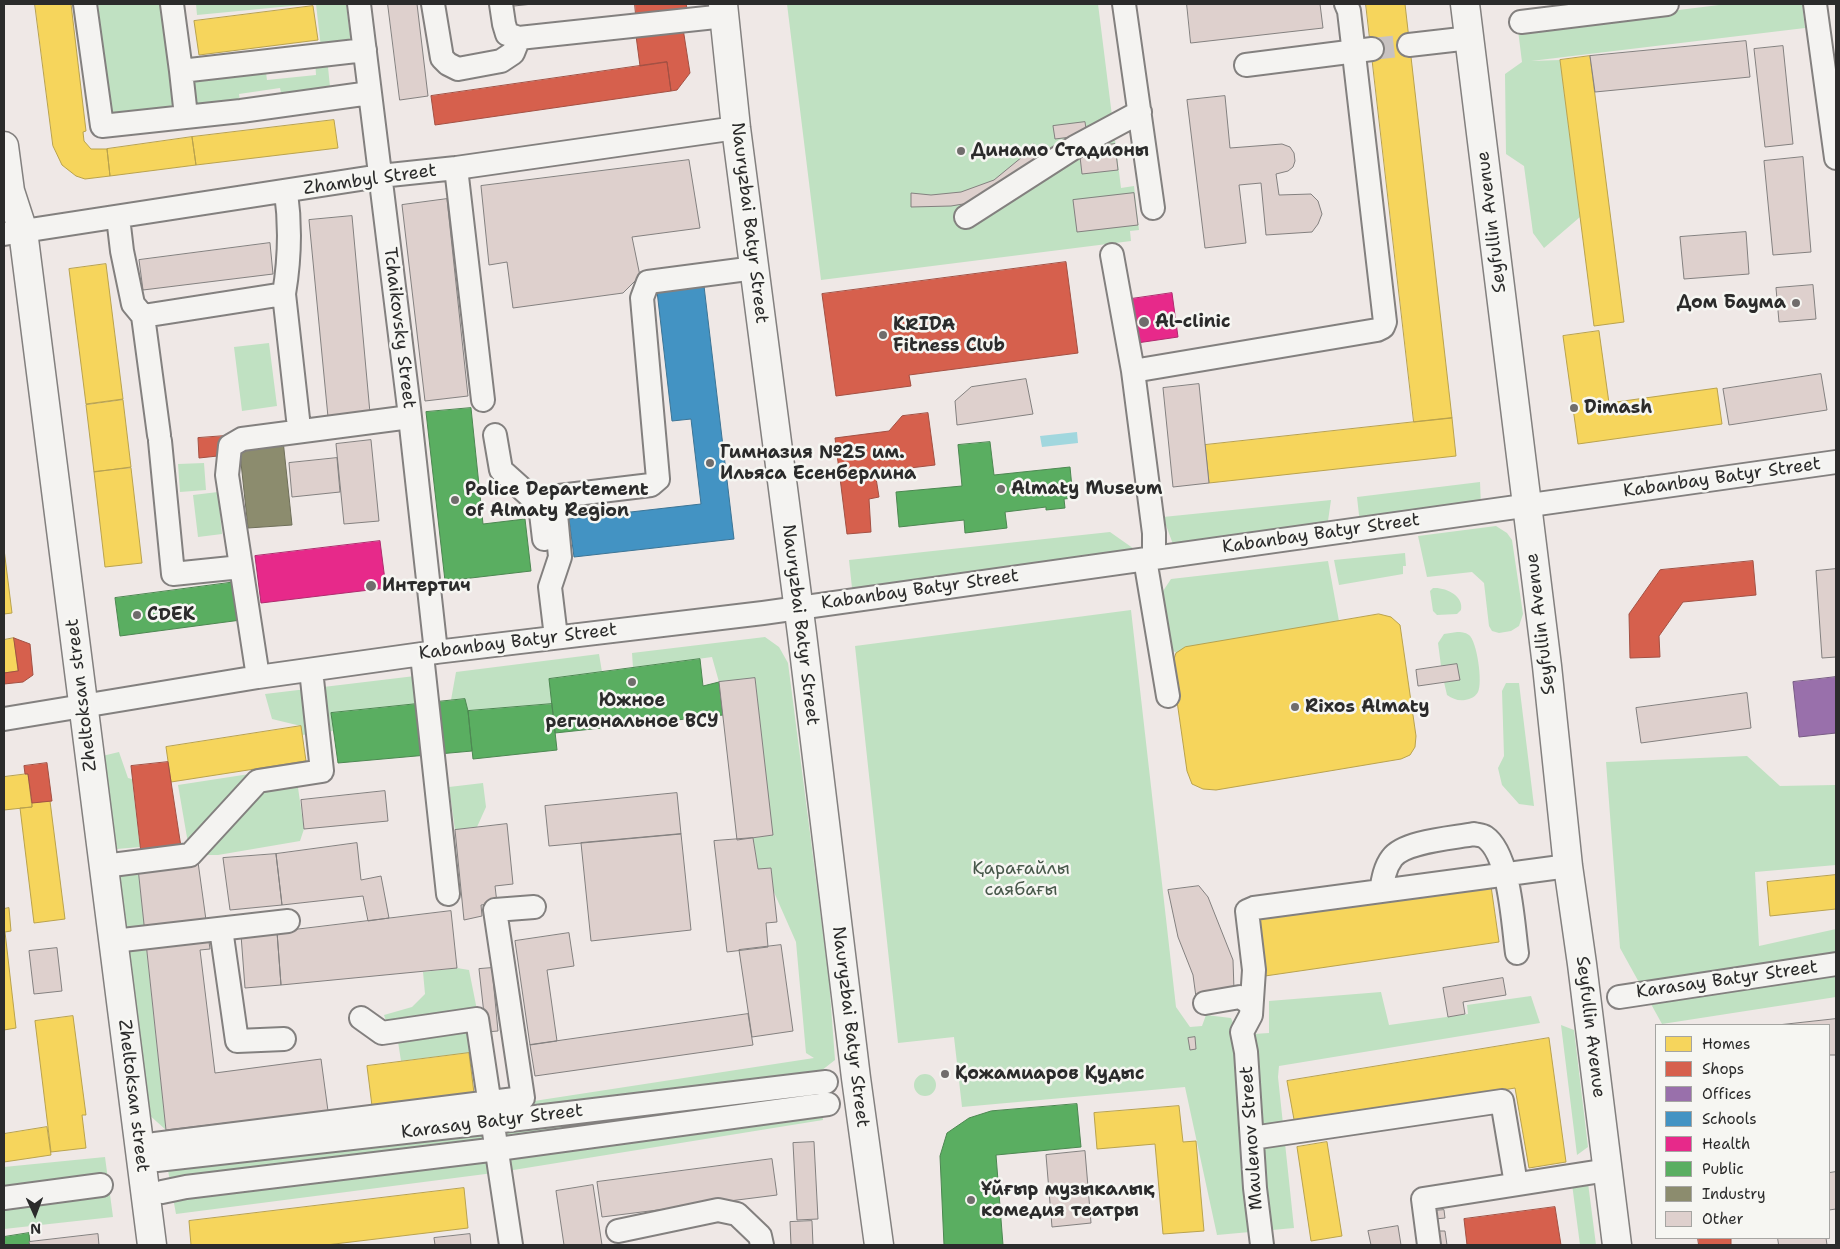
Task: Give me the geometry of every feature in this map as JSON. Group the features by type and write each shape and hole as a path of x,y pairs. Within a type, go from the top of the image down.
{"main road":[{"name":"Seyfullin Avenue","path":"1466,4 1547,666 1568,866 1617,1245"},
{"name":"Nauryzbai Batyr Street","path":"724,10 736,128 856,1078 879,1245"},
{"name":"Zheltoksan street","path":"4,146 14,233 84,706 152,1245"}],"street":[{"path":"85,4 102,126 241,111 370,93"},
{"path":"172,4 186,116"},
{"name":"Tchaikovsky Street","path":"359,4 380,176 413,411 429,653 448,894"},
{"path":"433,4 442,58 448,64 458,69 501,61 513,53 519,38"},
{"path":"501,4 507,34 519,38 724,10"},
{"path":"1124,4 1153,208"},
{"path":"1133,372 1377,330 1383,327 1385,322 1363,50 1346,4"},
{"path":"1530,15 1609,7 1667,4"},
{"path":"1815,4 1836,158"},
{"path":"1410,44 1470,38"},
{"path":"181,71 365,50"},
{"path":"1246,65 1363,50"},
{"path":"966,217 1075,147 1140,112"},
{"name":"Zhambyl Street","path":"14,233 380,176 456,168 736,128"},
{"path":"456,168 484,400"},
{"path":"286,192 289,213 290,262 284,294 298,419"},
{"path":"118,217 122,251 133,304 143,316 160,438 173,574 241,567"},
{"path":"1112,255 1133,372 1154,533 1150,558 1168,696"},
{"path":"550,587 560,557 556,514 559,496 651,485 658,479 642,298 648,282 755,268"},
{"path":"143,316 284,294"},
{"path":"258,677 228,475 230,446 242,439 413,411"},
{"path":"495,434 501,470 540,505 556,637"},
{"name":"Kabanbay Batyr Street","path":"4,719 258,677 429,653 763,613 1836,462"},
{"path":"104,866 190,855 258,781 322,770 311,670"},
{"path":"1381,891 1386,870 1393,856 1398,852 1411,846 1474,834 1484,837 1493,845 1506,874 1517,953"},
{"path":"1205,1003 1240,997 1251,1004 1254,970 1246,914 1250,908 1568,866"},
{"path":"492,1112 523,1098 495,910 534,907"},
{"path":"114,941 288,921"},
{"path":"221,929 237,1041 284,1038"},
{"name":"Karasay Batyr Street","path":"1618,996 1836,964"},
{"name":"Maulenov Street","path":"1251,1004 1251,1015 1242,1032 1246,1052 1255,1188 1262,1245"},
{"path":"360,1018 382,1032 477,1020 511,1245"},
{"name":"Karasay Batyr Street","path":"156,1152 492,1112 826,1082"},
{"path":"1252,1138 1502,1101 1516,1184"},
{"name":"Karasay Batyr Street","path":"162,1192 186,1187 498,1150 828,1104"},
{"path":"1430,1245 1423,1198 1608,1170"},
{"path":"4,1198 101,1186"},
{"path":"618,1231 718,1210 737,1214 760,1236 762,1245"}],"green space":[{"path":"98,4 162,4 179,111 110,115"},
{"path":"196,4 312,4 197,15"},
{"path":"316,4 346,4 351,42 321,48"},
{"name":"Динамо Стадионы","path":"787,4 1098,4 1121,188 1134,186 1139,230 1130,231 1131,241 821,280"},
{"path":"1727,4 1802,4 1805,28 1531,61 1560,60 1580,217 1544,248 1533,233 1524,166 1506,154 1505,74 1522,62 1518,30"},
{"path":"327,57 331,97 283,102 280,88 239,94 241,108 188,112 184,73 265,65 267,80 316,75 315,58"},
{"path":"269,343 277,406 242,411 234,347"},
{"path":"204,463 206,490 180,492 178,464"},
{"path":"1480,482 1481,506 1360,524 1357,497"},
{"path":"218,492 222,534 198,537 193,495"},
{"path":"1331,500 1327,528 1174,547 1163,517"},
{"path":"1496,526 1507,533 1512,540 1523,614 1519,626 1511,631 1499,633 1492,631 1489,626 1484,583 1472,572 1427,577 1418,536"},
{"path":"1110,532 1137,551 852,588 849,560"},
{"path":"1405,553 1406,566 1403,566 1403,574 1339,585 1334,560"},
{"path":"1328,561 1339,621 1176,653 1169,647 1161,594 1171,579"},
{"path":"1433,588 1453,593 1460,601 1461,610 1457,614 1437,615 1433,611 1430,591"},
{"name":"Қарағайлы саябағы","path":"1131,610 1176,1007 1190,1027 1202,1026 1206,1015 1231,1018 1238,1035 1269,1033 1269,1001 1381,992 1389,1025 1468,1014 1467,1005 1531,996 1540,1023 1279,1066 1278,1077 1294,1228 1217,1235 1185,1087 962,1107 954,1037 898,1043 855,646"},
{"path":"1466,633 1472,639 1478,662 1480,680 1478,692 1473,698 1465,700 1447,695 1444,682 1459,680 1457,665 1441,666 1438,643 1444,634"},
{"path":"765,637 779,647 788,663 829,980 835,1060 817,1074 823,1120 501,1172 176,1214 165,1154 495,1107 814,1058 806,1053 796,942 773,890 771,868 758,869 753,838 772,835 755,678 719,682 712,657 633,668 632,653"},
{"path":"599,654 602,672 550,679 552,704 468,711 465,699 451,700 456,672"},
{"path":"415,676 418,704 331,713 333,731 302,735 301,726 272,719 265,694"},
{"path":"1506,683 1519,683 1534,806 1519,804 1502,785 1498,768 1504,756 1502,691"},
{"path":"119,752 128,778 132,779 140,847 117,849 98,757"},
{"path":"1747,756 1780,786 1835,785 1836,865 1755,872 1759,946 1836,929 1836,997 1662,1024 1620,948 1606,762"},
{"path":"295,767 304,829 300,841 218,855 190,855 178,785"},
{"path":"483,783 486,807 477,827 455,830 449,787"},
{"path":"138,868 145,932 123,935 117,871"},
{"path":"146,945 166,1130 147,1113 125,947"},
{"path":"457,968 469,970 478,1015 388,1027 384,1015 412,1007 425,994 423,972"},
{"path":"474,1024 480,1063 470,1067 468,1053 401,1061 397,1035"},
{"path":"1561,1025 1574,1030 1588,1147 1577,1155"},
{"path":"925,1074 933,1077 936,1085 933,1093 925,1096 917,1093 914,1085 917,1077"},
{"path":"105,1157 113,1217 4,1229 4,1167"},
{"path":"1588,1183 1596,1245 1580,1245 1572,1184"}],"water":[{"path":"1077,432 1078,443 1042,447 1040,436"}],"building: Homes":[{"path":"35,4 71,4 86,131 83,132 84,141 91,149 107,149 110,176 85,179 76,176 62,165 53,146"},
{"path":"1366,4 1405,4 1452,418 1414,422"},
{"path":"313,6 318,40 199,55 194,21"},
{"path":"1590,56 1624,322 1594,326 1560,60"},
{"path":"334,120 338,148 196,165 192,137"},
{"path":"192,137 196,165 110,176 107,149"},
{"path":"106,264 123,399 86,404 69,269"},
{"path":"1599,331 1609,403 1717,388 1722,424 1578,444 1563,336"},
{"path":"123,400 131,467 94,472 86,405"},
{"path":"1452,418 1456,456 1209,483 1205,445"},
{"path":"131,468 142,563 105,567 94,472"},
{"path":"4,549 12,613 4,614"},
{"name":"Rixos Almaty","path":"1379,614 1391,617 1400,625 1416,736 1415,747 1410,755 1401,759 1216,790 1203,789 1192,784 1187,771 1171,668 1176,653 1185,647"},
{"path":"14,638 18,671 4,673 4,640"},
{"path":"301,726 306,761 171,782 166,747"},
{"path":"28,774 32,807 4,810 4,777"},
{"path":"50,801 65,919 34,923 20,808 32,807 32,803"},
{"path":"1836,875 1836,909 1770,916 1767,882"},
{"path":"1490,879 1499,942 1265,976 1256,913"},
{"path":"9,908 11,931 5,932 16,1028 4,1030 4,909"},
{"path":"73,1016 86,1115 82,1115 86,1148 51,1152 35,1021"},
{"path":"1549,1038 1566,1162 1529,1168 1515,1088 1295,1125 1287,1081"},
{"path":"469,1053 474,1093 372,1106 367,1066"},
{"path":"1179,1106 1183,1142 1196,1141 1204,1231 1163,1234 1155,1144 1097,1149 1094,1113"},
{"path":"47,1127 51,1155 4,1162 4,1134"},
{"path":"1327,1142 1342,1236 1311,1241 1297,1147"},
{"path":"464,1188 468,1228 326,1245 191,1245 189,1221"}],"building: Shops":[{"path":"635,4 686,4 687,8 636,15"},
{"path":"682,22 690,73 677,90 671,91 667,62 640,66 635,28"},
{"path":"667,62 671,91 435,125 431,96"},
{"path":"1066,262 1078,353 909,375 911,386 836,396 822,294"},
{"path":"928,413 935,465 893,470 876,478 879,497 869,499 871,532 847,534 835,438 889,431 902,416"},
{"path":"225,436 227,455 199,458 198,438"},
{"path":"1753,561 1756,595 1683,602 1659,636 1660,657 1630,658 1629,614 1660,570"},
{"path":"14,638 30,644 33,675 23,682 4,684 4,673 18,671"},
{"path":"168,762 181,847 141,853 131,766"},
{"path":"47,763 52,801 32,803 28,774 25,774 24,766"},
{"path":"1555,1207 1561,1245 1467,1245 1464,1219"},
{"path":"1698,1239 1731,1239 1731,1245 1699,1245"}],"building: Offices":[{"path":"1836,677 1836,733 1799,737 1793,682"}],"building: Schools":[{"name":"Гимназия №25 им. Ильяса Есенберлина","path":"704,286 734,539 574,557 569,519 701,504 691,419 672,421 657,291"}],"building: Health":[{"path":"1172,293 1178,337 1130,344 1124,300"},
{"path":"380,541 386,588 261,603 255,556"}],"building: Public":[{"path":"471,408 483,524 525,519 531,571 445,581 426,412"},
{"name":"Almaty Museum","path":"990,442 994,475 1070,467 1073,498 1064,499 1065,508 1046,510 1046,507 1005,512 1007,528 965,533 964,520 899,527 896,492 962,486 958,445"},
{"path":"236,582 241,620 120,636 115,598"},
{"path":"700,659 703,686 719,682 723,715 555,733 549,679"},
{"path":"465,699 472,751 338,763 331,713"},
{"path":"552,704 557,750 473,759 468,711"},
{"name":"Ұйғыр музыкалық комедия театры","path":"1077,1104 1081,1147 996,1155 1003,1245 944,1245 940,1156 947,1133 969,1118 991,1111"},
{"path":"29,1233 30,1245 4,1245 4,1237"}],"building: Industry":[{"path":"283,440 292,525 248,528 239,444"}],"building: Other":[{"path":"388,4 417,4 428,96 400,100"},
{"path":"514,4 533,4 514,6"},
{"path":"1187,4 1320,4 1323,28 1191,43"},
{"path":"1746,41 1750,77 1595,92 1590,56"},
{"path":"1783,46 1793,144 1765,147 1754,49"},
{"path":"1225,96 1230,148 1282,144 1290,147 1294,153 1295,161 1293,167 1288,171 1276,174 1279,195 1311,194 1318,201 1322,214 1312,232 1266,235 1261,183 1239,185 1246,243 1205,248 1187,100"},
{"path":"1085,122 1087,135 1055,139 1053,126"},
{"path":"1034,144 1043,153 1022,176 975,202 951,206 911,207 911,193 931,195 961,192 994,180 1022,157"},
{"path":"1115,144 1118,170 1082,174 1079,148"},
{"path":"1803,157 1811,252 1773,255 1764,161"},
{"path":"689,160 700,228 632,237 640,276 623,293 513,308 507,262 489,265 481,186"},
{"path":"1134,193 1138,225 1077,232 1073,200"},
{"path":"447,199 468,396 425,401 402,205"},
{"path":"352,216 370,413 328,417 309,220"},
{"path":"1746,232 1749,274 1684,279 1680,237"},
{"path":"270,243 273,274 143,290 139,260"},
{"name":"Дом Баума","path":"1813,285 1816,319 1779,322 1776,288"},
{"path":"1821,374 1827,410 1729,425 1723,389"},
{"path":"1026,379 1033,414 957,425 955,401 971,387"},
{"path":"1199,384 1209,483 1173,487 1163,388"},
{"path":"371,440 379,521 344,524 336,444"},
{"path":"337,458 340,492 292,497 289,463"},
{"path":"1836,569 1836,657 1822,658 1816,571"},
{"path":"1457,664 1460,680 1418,686 1416,670"},
{"path":"755,678 773,835 737,840 719,682"},
{"path":"1747,693 1751,728 1641,743 1636,708"},
{"path":"385,791 388,821 304,829 301,800"},
{"path":"677,793 681,834 549,846 545,806"},
{"path":"507,824 513,884 495,886 497,903 481,905 482,916 464,920 455,830"},
{"path":"681,834 691,930 591,941 581,843"},
{"path":"753,838 758,869 771,868 777,922 766,923 768,947 727,952 714,841"},
{"path":"357,843 361,880 381,876 389,918 368,921 363,896 282,905 276,854"},
{"path":"276,854 282,905 230,910 223,858"},
{"path":"198,862 210,949 200,950 215,1073 321,1059 328,1111 166,1130 138,868"},
{"path":"1199,886 1208,897 1233,960 1234,990 1196,997 1193,975 1178,937 1168,890"},
{"path":"451,911 457,968 281,985 277,932"},
{"path":"277,932 281,985 245,988 241,935"},
{"path":"569,933 574,966 547,970 557,1041 530,1045 515,941"},
{"path":"781,945 793,1031 752,1037 739,950"},
{"path":"57,948 62,991 34,994 29,951"},
{"path":"492,968 498,1031 486,1032 479,969"},
{"path":"1503,978 1506,995 1463,1002 1465,1014 1448,1017 1443,988"},
{"path":"748,1014 753,1045 535,1076 530,1045"},
{"path":"1836,1019 1836,1055 1830,1055 1830,1024 1788,1024"},
{"path":"1195,1037 1196,1049 1190,1050 1188,1038"},
{"path":"814,1142 818,1219 797,1220 793,1143"},
{"path":"1085,1151 1091,1223 1052,1227 1046,1155"},
{"path":"772,1159 777,1195 602,1217 597,1182"},
{"path":"1836,1172 1836,1209 1830,1210 1830,1173"},
{"path":"593,1185 602,1245 564,1245 556,1191"},
{"path":"1444,1210 1445,1218 1435,1219 1433,1211"},
{"path":"812,1221 813,1245 791,1245 790,1222"},
{"path":"1398,1226 1401,1245 1371,1245 1368,1231"},
{"path":"1437,1231 1445,1231 1447,1245 1438,1245"},
{"path":"98,1234 99,1245 30,1245 29,1242"},
{"path":"470,1234 471,1245 435,1245 434,1238"},
{"path":"1778,1239 1826,1239 1827,1245 1779,1245"}],"tunnel":[{"path":"1372,49 1409,45"}],"place":[{"name":"Динамо Стадионы","path":"961,151"},
{"name":"Дом Баума","path":"1796,303"},
{"name":"Al-clinic","path":"1144,322"},
{"name":"KRIDA Fitness Club","path":"883,335"},
{"name":"Dimash","path":"1574,408"},
{"name":"Гимназия №25 им. Ильяса Есенберлина","path":"710,463"},
{"name":"Almaty Museum","path":"1001,489"},
{"name":"Police Departement of Almaty Region","path":"455,500"},
{"name":"Интертич","path":"371,586"},
{"name":"CDEK","path":"137,615"},
{"name":"Южное региональное ВСУ","path":"632,682"},
{"name":"Rixos Almaty","path":"1295,707"},
{"name":"Қожамиаров Қудыс","path":"945,1074"},
{"name":"Ұйғыр музыкалық комедия театры","path":"971,1200"}]}
